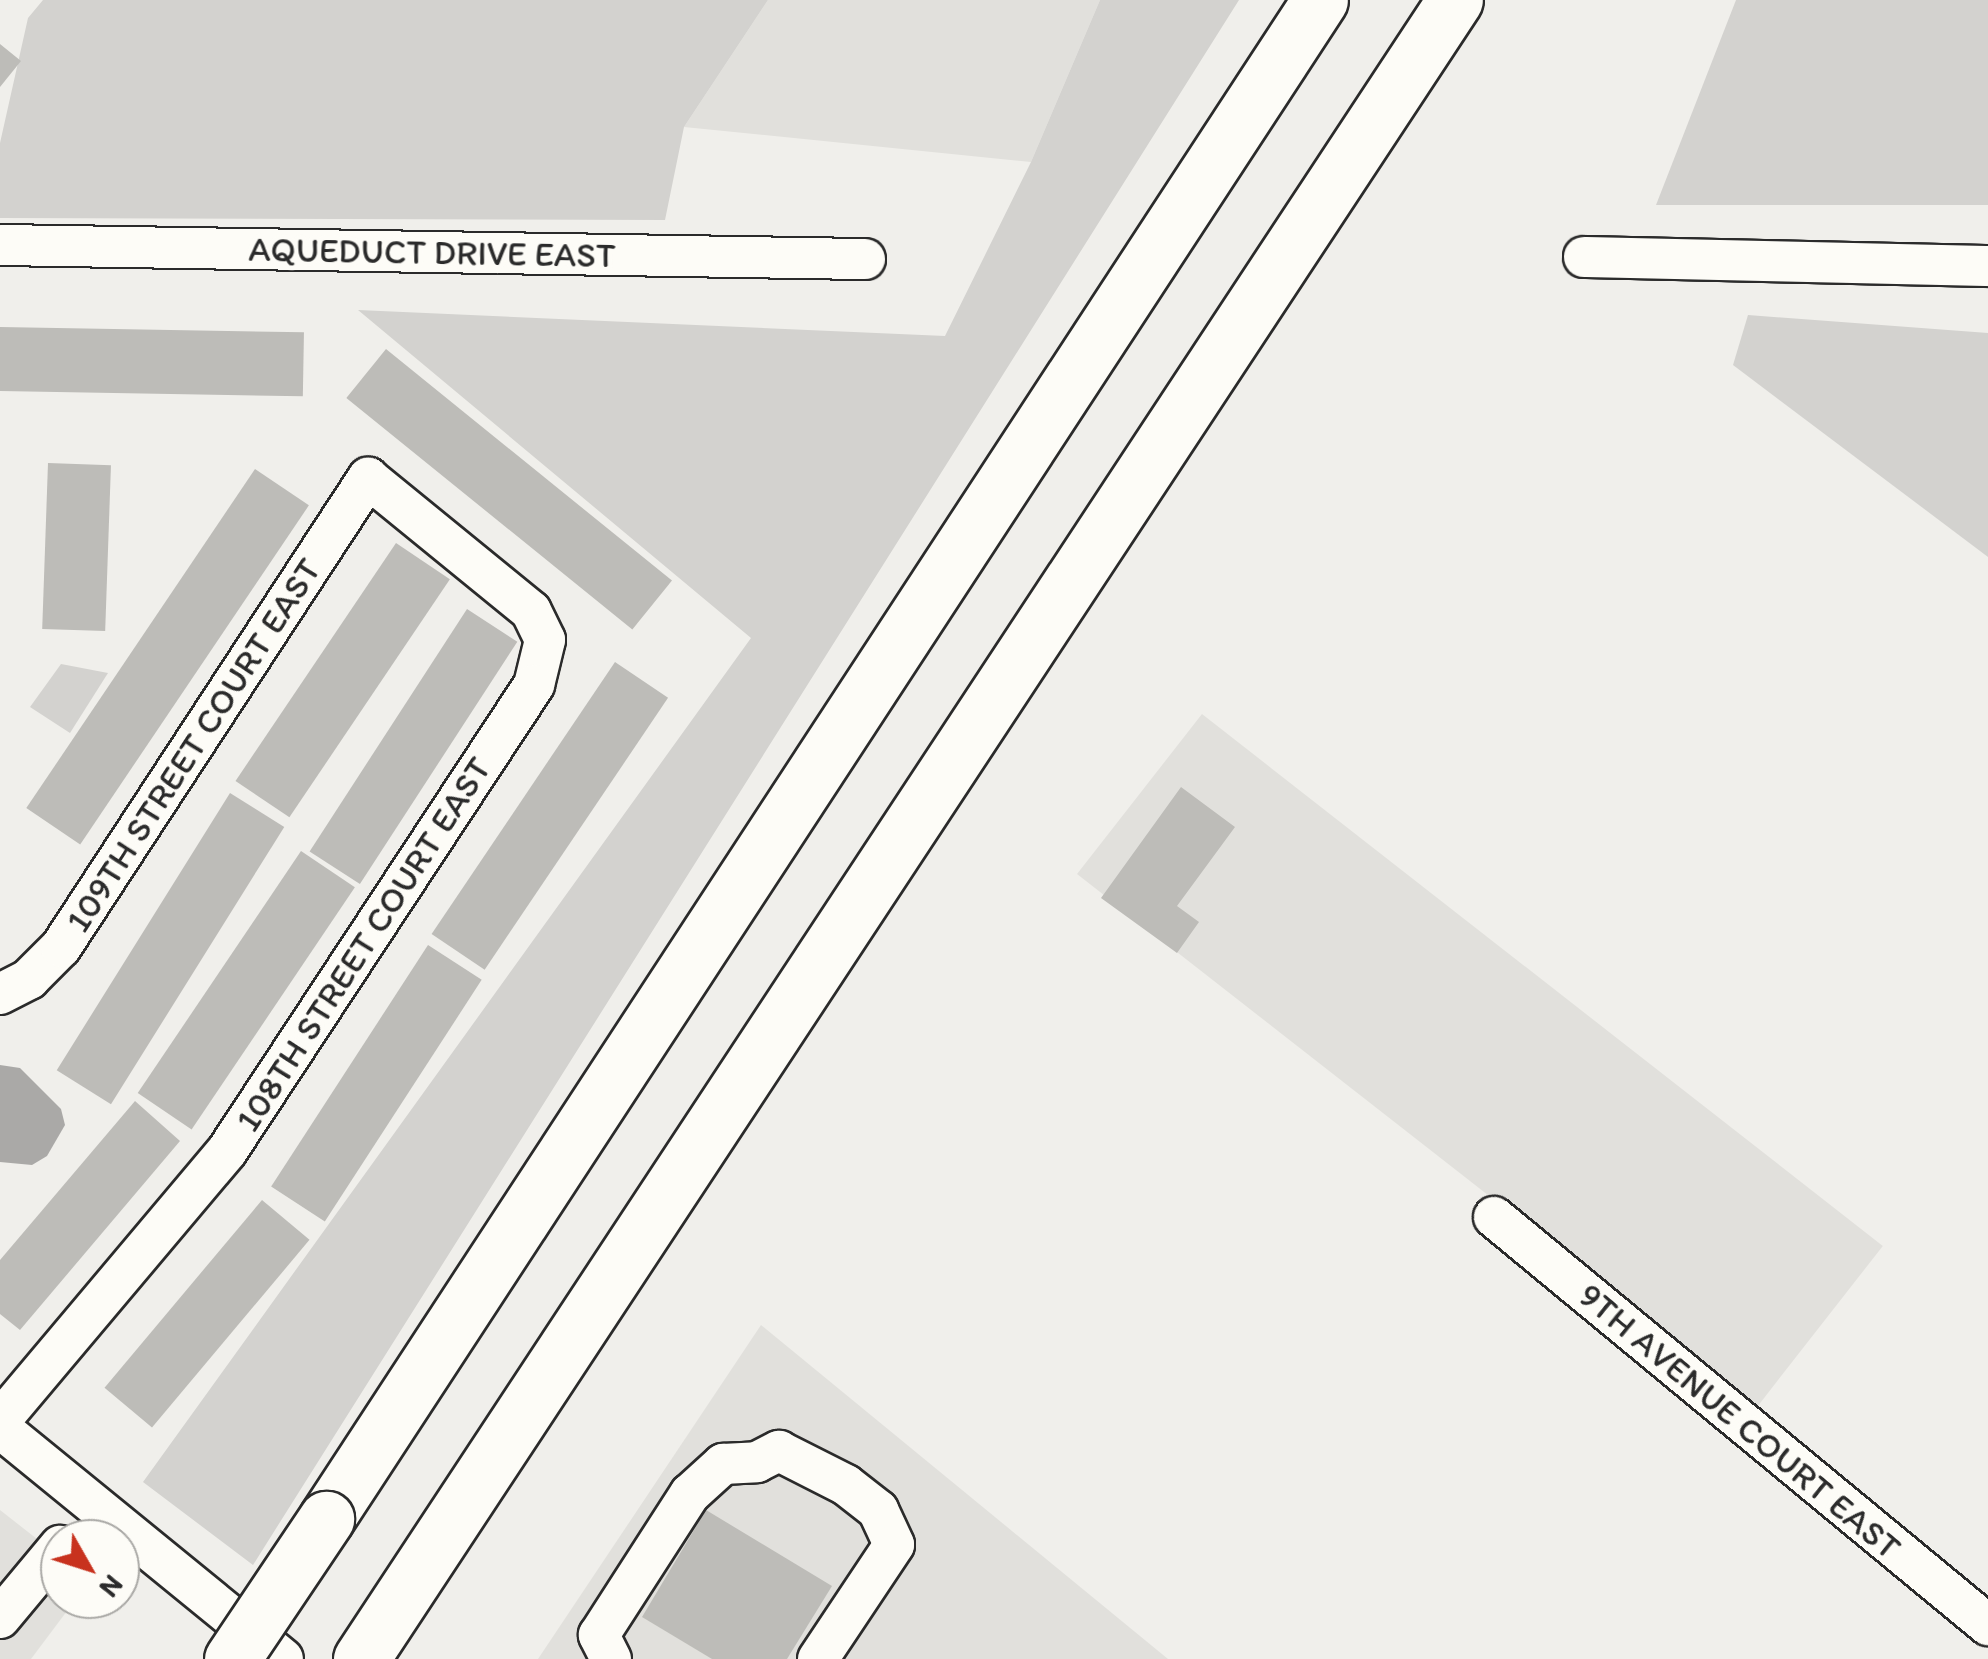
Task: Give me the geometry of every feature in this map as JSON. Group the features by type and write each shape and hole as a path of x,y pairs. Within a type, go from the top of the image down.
{"highway":[{"path":"232,1659 1320,0"},
{"path":"360,1659 1455,0"}],"street":[{"name":"AQUEDUCT DRIVE EAST","path":"0,246 865,259"},
{"path":"1584,257 1988,266"},
{"name":"109TH STREET COURT EAST","path":"0,994 28,979 62,947 368,478"},
{"name":"108TH STREET COURT EAST","path":"0,1421 227,1151 534,685 545,640 531,611 368,478"},
{"name":"9TH AVENUE COURT EAST","path":"1494,1216 1988,1625"},
{"path":"0,1428 283,1659"},
{"path":"611,1659 599,1635 690,1494 724,1464 756,1462 779,1451 846,1486 878,1510 894,1545 818,1659"},
{"path":"86,1519 97,1508"},
{"path":"0,1618 40,1570"}],"shaded area":[{"path":"43,0 768,0 684,127 665,220 0,218 0,143 28,18"},
{"path":"768,0 1100,0 1031,162 684,127"},
{"path":"1100,0 1239,0 253,1565 143,1482 751,638 358,310 945,336 1031,162"},
{"path":"1736,0 1988,0 1988,205 1656,205"},
{"path":"1748,315 1988,333 1988,557 1733,365"},
{"path":"61,664 108,673 70,733 30,707"},
{"path":"1202,714 1883,1246 1758,1406 1077,874"},
{"path":"0,1065 20,1068 61,1109 65,1125 47,1156 32,1165 0,1162"},
{"path":"761,1325 1168,1659 538,1659"},
{"path":"0,1510 40,1541 40,1619 61,1619 31,1659 0,1659"}],"building":[{"path":"0,44 21,61 0,87"},
{"path":"0,327 304,332 303,396 0,391"},
{"path":"386,349 672,581 632,630 346,398"},
{"path":"48,463 111,465 105,631 42,629"},
{"path":"255,469 309,505 80,844 26,808"},
{"path":"396,543 450,579 289,817 236,781"},
{"path":"467,609 517,642 360,884 310,851"},
{"path":"615,662 668,698 485,970 432,934"},
{"path":"1181,787 1235,827 1177,906 1199,922 1177,953 1101,898"},
{"path":"230,793 284,827 111,1104 57,1070"},
{"path":"301,851 355,887 192,1129 138,1093"},
{"path":"428,945 482,980 325,1221 271,1187"},
{"path":"135,1101 180,1141 20,1330 0,1314 0,1260"},
{"path":"262,1200 309,1240 152,1428 105,1388"},
{"path":"706,1510 832,1586 787,1659 712,1659 642,1617"}]}
